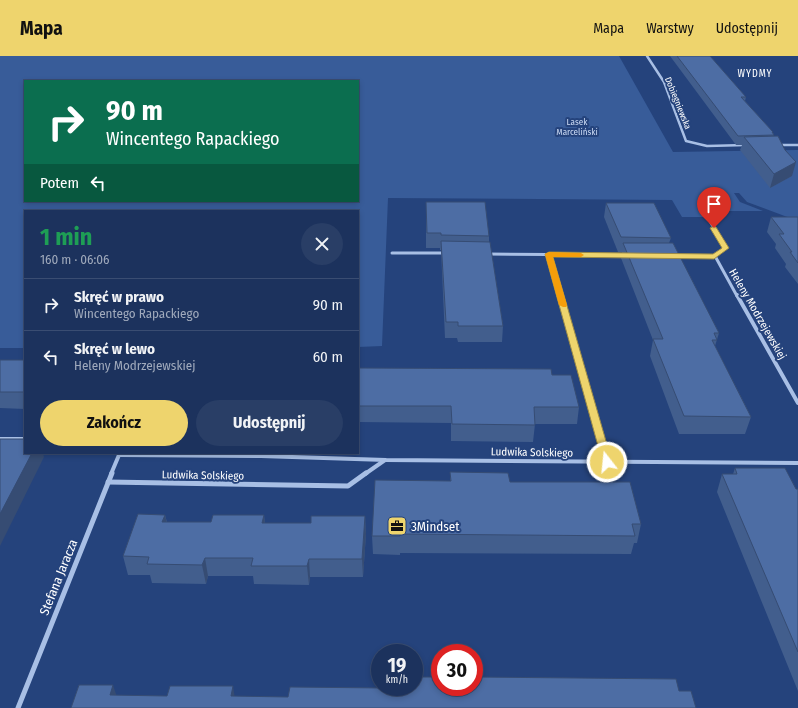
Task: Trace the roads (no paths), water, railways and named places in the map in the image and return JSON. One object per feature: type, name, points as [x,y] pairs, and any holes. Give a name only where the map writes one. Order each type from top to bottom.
[{"type":"street","name":"Dobiegniewska","points":[[647,56],[664,82],[686,141],[703,146],[751,145]]},
{"type":"street","points":[[774,145],[798,145]]},
{"type":"street","points":[[672,256],[714,256],[726,248],[708,218]]},
{"type":"street","points":[[392,253],[455,254]]},
{"type":"street","points":[[486,254],[634,255]]},
{"type":"street","points":[[549,254],[607,462]]},
{"type":"street","name":"Heleny Modrzejewskiej","points":[[714,256],[798,403]]},
{"type":"street","points":[[0,439],[24,439]]},
{"type":"street","name":"Ludwika Solskiego","points":[[119,454],[386,460],[798,463]]},
{"type":"street","name":"Stefana Jaracza","points":[[18,708],[119,454]]},
{"type":"street","name":"Ludwika Solskiego","points":[[108,482],[348,486],[386,460]]},
{"type":"place","name":"3Mindset","points":[[397,526]]},
{"type":"district","name":"WYDMY","points":[[755,73]]},
{"type":"park label","name":"Lasek Marceliński","points":[[577,128]]}]
